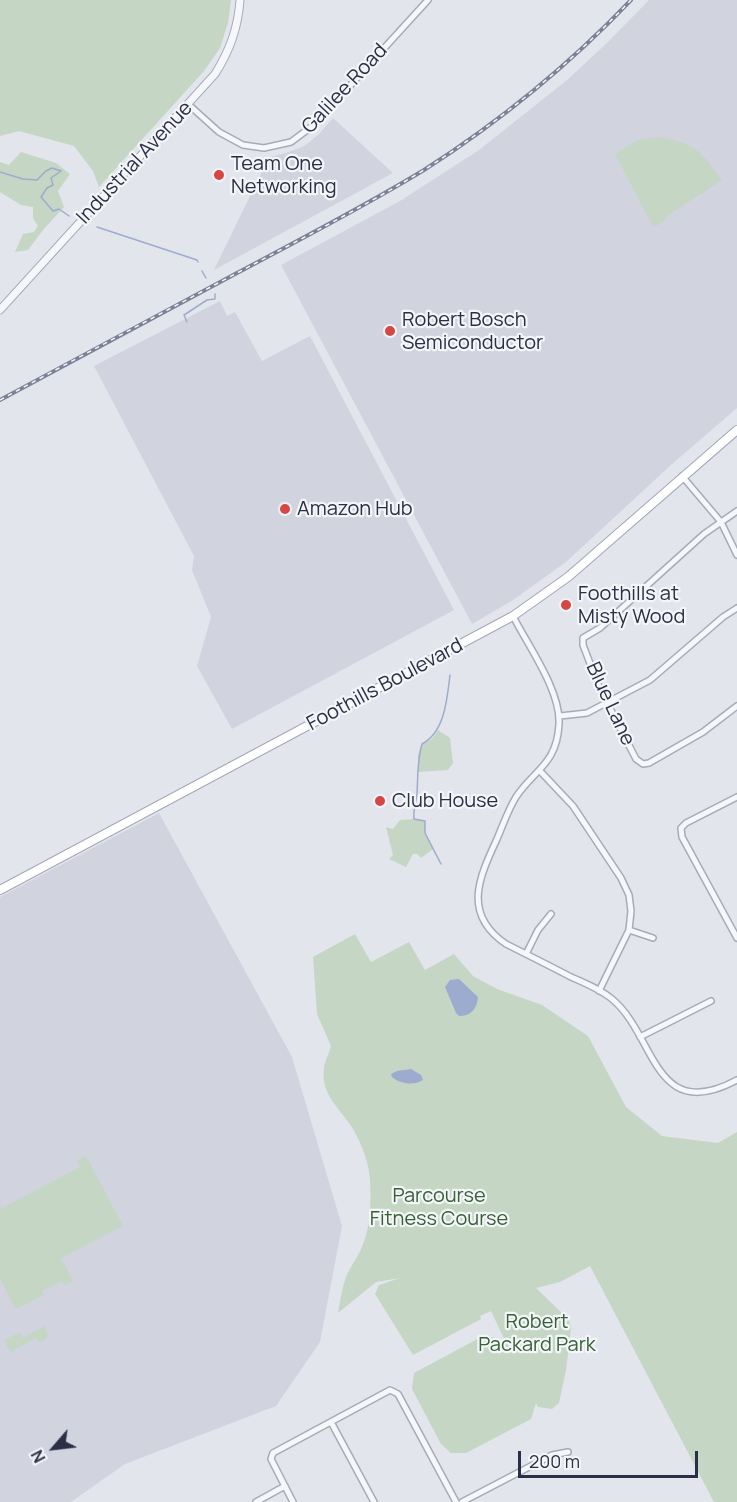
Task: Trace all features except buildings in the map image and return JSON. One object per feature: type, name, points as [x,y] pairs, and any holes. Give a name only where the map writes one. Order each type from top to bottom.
[{"type":"main road","name":"Foothills Boulevard","points":[[0,890],[513,616],[568,577],[737,430]]},
{"type":"street","name":"Industrial Avenue","points":[[0,310],[215,74],[233,40],[240,0]]},
{"type":"street","name":"Galilee Road","points":[[189,105],[219,132],[243,145],[264,148],[291,142],[315,124],[428,0]]},
{"type":"street","points":[[682,476],[721,522],[737,555]]},
{"type":"street","points":[[721,522],[737,512]]},
{"type":"street","name":"Blue Lane","points":[[721,522],[600,628],[583,638],[583,645],[607,703],[636,759],[643,764],[649,763],[703,732],[737,706]]},
{"type":"street","points":[[560,716],[587,713],[656,677],[723,616],[737,608]]},
{"type":"street","points":[[513,616],[555,695],[560,716],[556,744],[550,758],[514,800],[483,869],[478,890],[480,911],[490,930],[500,940],[599,991],[622,1008],[660,1072],[680,1087],[695,1091],[712,1091],[737,1080]]},
{"type":"street","points":[[540,771],[568,799],[626,887],[631,903],[629,930],[599,991]]},
{"type":"street","points":[[737,797],[686,823],[681,828],[682,837],[737,938]]},
{"type":"street","points":[[526,954],[538,930],[551,914]]},
{"type":"street","points":[[629,930],[653,938]]},
{"type":"street","points":[[640,1037],[711,1001]]},
{"type":"street","points":[[293,1502],[271,1459],[273,1453],[390,1390],[398,1394],[456,1502]]},
{"type":"street","points":[[331,1422],[374,1502]]},
{"type":"street","points":[[462,1502],[552,1455],[568,1452]]},
{"type":"street","points":[[256,1502],[285,1486]]},
{"type":"shaded area","name":"Robert Bosch Semiconductor","points":[[649,0],[737,0],[737,408],[671,465],[566,562],[513,600],[472,624],[281,265],[400,201],[479,150],[567,80]]},
{"type":"shaded area","points":[[333,118],[393,173],[214,270],[269,157],[304,146],[318,135]]},
{"type":"shaded area","points":[[220,301],[227,316],[235,312],[262,361],[310,336],[454,610],[232,729],[197,666],[211,617],[192,570],[194,556],[94,366]]},
{"type":"shaded area","points":[[159,813],[292,1057],[342,1226],[320,1342],[276,1406],[125,1464],[71,1502],[0,1502],[0,897]]},
{"type":"green space","points":[[0,0],[231,0],[228,23],[220,48],[204,71],[99,187],[93,171],[74,146],[19,131],[0,136]]},
{"type":"green space","points":[[660,137],[697,150],[722,180],[667,216],[656,226],[652,225],[615,154],[640,139]]},
{"type":"green space","points":[[21,152],[56,163],[70,174],[58,191],[64,207],[28,250],[15,252],[23,234],[34,232],[38,226],[33,218],[33,207],[21,205],[0,192],[0,162],[9,165]]},
{"type":"green space","points":[[438,730],[450,738],[453,763],[448,770],[418,772],[418,755],[422,744],[432,739]]},
{"type":"green space","points":[[400,820],[425,821],[425,833],[433,849],[421,858],[413,854],[406,867],[389,859],[393,855],[386,827],[393,829]]},
{"type":"green space","points":[[355,934],[371,962],[409,942],[425,970],[454,954],[473,976],[497,989],[542,1005],[588,1036],[626,1107],[662,1136],[718,1143],[737,1132],[737,1502],[714,1502],[590,1266],[560,1282],[536,1288],[569,1320],[571,1328],[559,1403],[552,1409],[538,1407],[536,1403],[531,1419],[466,1453],[451,1453],[441,1444],[412,1389],[414,1373],[483,1336],[498,1338],[507,1345],[491,1311],[480,1316],[481,1319],[413,1355],[375,1294],[379,1285],[400,1278],[376,1282],[338,1313],[346,1277],[368,1229],[370,1181],[367,1160],[359,1141],[332,1101],[325,1086],[324,1068],[331,1046],[317,1014],[313,957]]},
{"type":"green space","points":[[86,1156],[123,1226],[61,1258],[73,1281],[65,1285],[62,1281],[42,1291],[44,1295],[16,1309],[0,1279],[0,1205],[2,1208],[80,1167],[77,1161]]},
{"type":"green space","points":[[44,1326],[48,1335],[45,1340],[39,1343],[36,1338],[10,1352],[4,1340],[20,1332],[23,1338]]},
{"type":"water","points":[[459,979],[478,997],[473,1011],[459,1016],[445,987],[450,980]]},
{"type":"water","points":[[411,1069],[421,1075],[423,1080],[407,1083],[399,1081],[391,1074],[397,1071]]},
{"type":"waterway","points":[[0,172],[23,179],[37,180],[52,168],[61,171],[51,178],[53,185],[47,188],[41,197],[53,211],[59,209],[69,216]]},
{"type":"waterway","points":[[97,227],[198,262]]},
{"type":"waterway","points":[[202,271],[206,278]]},
{"type":"waterway","points":[[187,322],[184,315],[207,300],[215,299],[215,294]]},
{"type":"waterway","points":[[441,864],[425,833],[425,821],[414,819],[414,813],[420,750],[422,744],[436,732],[440,723],[446,704],[450,675]]},
{"type":"railway","points":[[0,400],[331,223],[424,170],[506,112],[558,70],[631,0]]},
{"type":"place","name":"Team One Networking","points":[[219,175]]},
{"type":"place","name":"Robert Bosch Semiconductor","points":[[390,331]]},
{"type":"place","name":"Amazon Hub","points":[[285,509]]},
{"type":"place","name":"Foothills at Misty Wood","points":[[566,605]]},
{"type":"place","name":"Club House","points":[[380,801]]},
{"type":"park label","name":"Parcourse Fitness Course","points":[[439,1208]]},
{"type":"park label","name":"Robert Packard Park","points":[[537,1334]]}]
